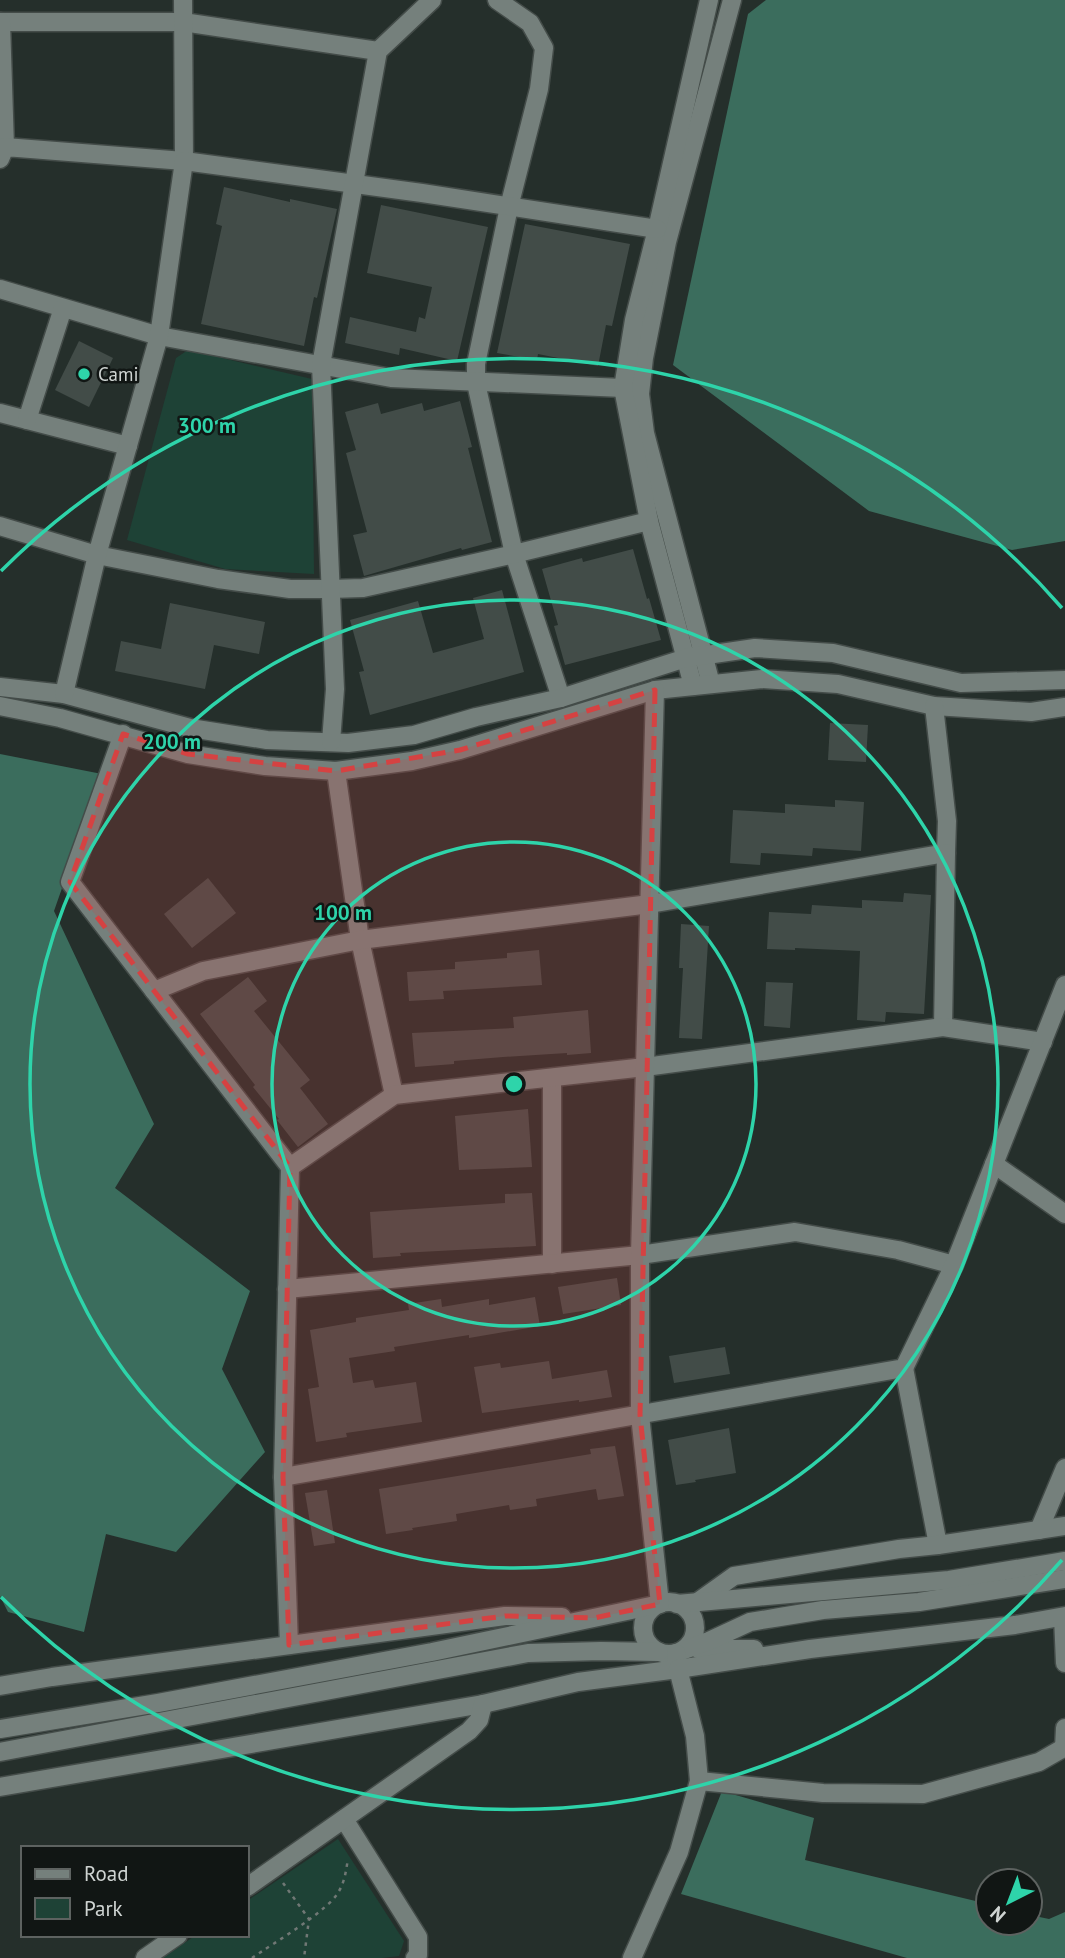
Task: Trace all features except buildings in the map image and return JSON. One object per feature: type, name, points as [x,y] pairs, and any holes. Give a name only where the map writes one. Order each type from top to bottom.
[{"type":"street","points":[[64,694],[97,555],[159,336],[184,161],[183,0]]},
{"type":"street","points":[[331,743],[335,690],[321,365],[379,51],[432,0]]},
{"type":"street","points":[[498,0],[530,23],[544,48],[539,89],[509,207],[476,364],[476,383],[514,554],[561,698]]},
{"type":"street","points":[[702,685],[685,658],[649,521],[623,388],[634,320],[709,0]]},
{"type":"street","points":[[702,685],[704,655],[645,433],[640,394],[644,358],[667,242],[732,0]]},
{"type":"street","points":[[379,51],[183,22],[0,22],[2,150],[184,161],[353,183],[657,229]]},
{"type":"street","points":[[0,289],[159,336],[391,378],[623,388]]},
{"type":"street","points":[[27,420],[63,308]]},
{"type":"street","points":[[0,413],[128,446]]},
{"type":"street","points":[[0,527],[97,555],[230,580],[290,589],[330,589],[363,588],[649,521]]},
{"type":"street","points":[[0,687],[64,694],[190,728],[267,740],[348,743],[414,735],[476,717],[561,698],[685,658],[755,648],[833,653],[961,683],[1065,680]]},
{"type":"street","points":[[0,706],[123,734],[188,754],[265,766],[336,771],[412,761],[460,750],[655,690],[762,679],[838,684],[934,706],[1031,712],[1065,707]]},
{"type":"street","points":[[655,690],[640,1255],[640,1415],[668,1604]]},
{"type":"street","points":[[934,706],[947,821],[943,1027]]},
{"type":"street","points":[[123,734],[70,882],[290,1167],[283,1477],[289,1645]]},
{"type":"street","points":[[336,771],[360,940],[394,1095]]},
{"type":"street","points":[[154,991],[202,971],[360,940],[650,904],[946,853]]},
{"type":"street","points":[[938,1545],[904,1368],[954,1265],[1065,985]]},
{"type":"street","points":[[290,1167],[394,1095],[645,1067],[943,1027],[1042,1042]]},
{"type":"street","points":[[552,1078],[552,1264]]},
{"type":"street","points":[[994,1164],[1065,1214]]},
{"type":"street","points":[[287,1289],[640,1255],[795,1232],[898,1250],[954,1265]]},
{"type":"street","points":[[283,1477],[904,1368]]},
{"type":"street","points":[[1039,1530],[1065,1468]]},
{"type":"street","points":[[698,1602],[734,1576],[1065,1526]]},
{"type":"street","points":[[0,1729],[172,1701],[668,1604],[949,1580],[1065,1561]]},
{"type":"street","points":[[0,1787],[483,1704],[674,1656],[760,1620],[823,1610],[919,1601],[1065,1579]]},
{"type":"street","points":[[578,1682],[674,1656],[693,1637],[694,1621],[690,1613],[668,1604],[652,1608],[643,1623],[643,1632],[652,1648],[674,1656]]},
{"type":"street","points":[[0,1686],[505,1616],[594,1618]]},
{"type":"street","points":[[0,1752],[528,1653],[601,1651],[674,1656],[810,1648],[1015,1625],[1064,1616],[1065,1663]]},
{"type":"street","points":[[632,1958],[679,1852],[699,1781],[695,1736],[674,1656]]},
{"type":"street","points":[[248,1886],[273,1869],[349,1827],[469,1731],[479,1720],[483,1704]]},
{"type":"street","points":[[699,1781],[823,1793],[923,1794],[1039,1762],[1065,1748],[1065,1727]]},
{"type":"street","points":[[349,1827],[418,1937],[419,1957]]},
{"type":"street","points":[[145,1958],[175,1937]]},
{"type":"path","points":[[252,1958],[321,1911],[338,1894],[345,1878],[349,1827]]},
{"type":"path","points":[[273,1869],[309,1919],[304,1958]]},
{"type":"highlighted area","points":[[655,690],[640,1415],[660,1604],[594,1618],[505,1616],[289,1645],[283,1477],[290,1167],[70,882],[123,734],[188,754],[336,771],[460,750]]},
{"type":"green space","points":[[766,0],[1065,0],[1065,541],[1012,550],[869,511],[673,365],[748,14]]},
{"type":"green space","points":[[188,350],[312,379],[314,574],[225,569],[127,540],[176,358]]},
{"type":"green space","points":[[0,754],[102,774],[54,911],[154,1124],[115,1188],[250,1291],[222,1369],[265,1452],[176,1552],[106,1534],[84,1632],[8,1612],[0,1596]]},
{"type":"green space","points":[[722,1791],[814,1818],[805,1860],[974,1901],[974,1937],[1044,1937],[1044,1918],[1049,1919],[1065,1912],[1065,1958],[907,1958],[681,1894]]},
{"type":"green space","points":[[338,1839],[404,1941],[399,1956],[382,1958],[163,1958],[193,1937],[248,1937],[248,1900]]},
{"type":"place","name":"Cami","points":[[84,374]]}]
